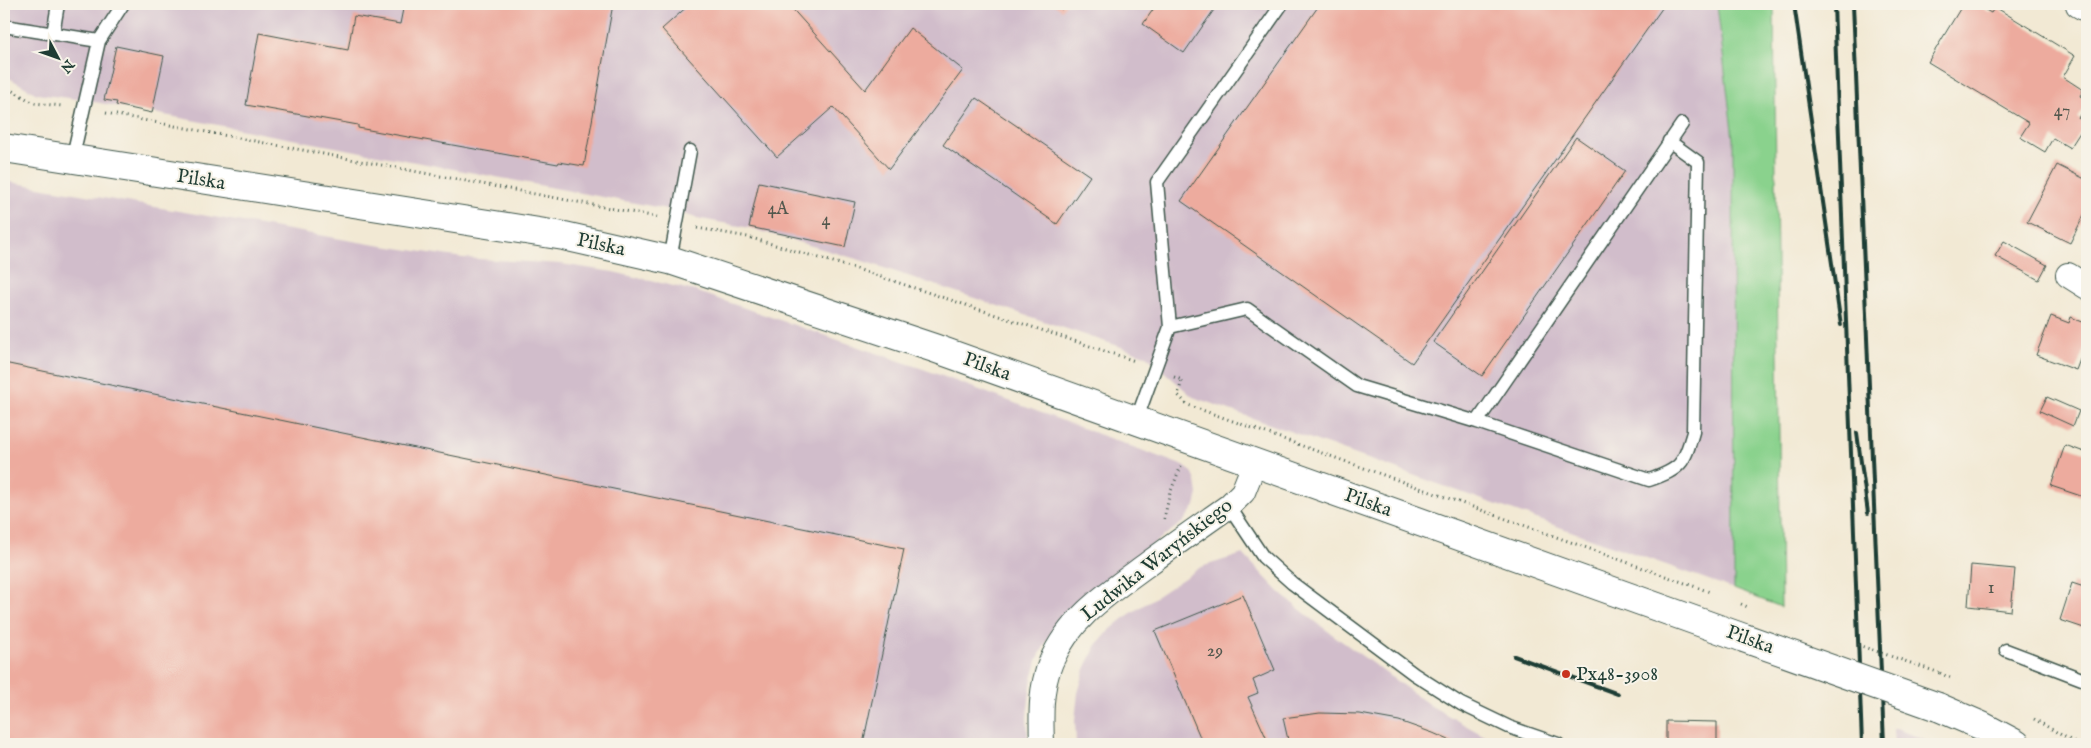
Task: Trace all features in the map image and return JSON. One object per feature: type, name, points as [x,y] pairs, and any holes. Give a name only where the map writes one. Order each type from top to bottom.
[{"type":"street","name":"Pilska","points":[[4,148],[564,236],[670,260],[934,348],[1938,707],[1982,726],[2016,744]]},
{"type":"street","name":"Ludwika Waryńskiego","points":[[1042,744],[1041,717],[1044,686],[1051,663],[1060,644],[1096,602],[1229,506],[1243,492],[1255,462]]},
{"type":"lane","points":[[53,34],[58,4]]},
{"type":"lane","points":[[72,160],[99,41],[123,4]]},
{"type":"lane","points":[[1136,421],[1170,327],[1157,182],[1282,4]]},
{"type":"lane","points":[[4,26],[99,41]]},
{"type":"lane","points":[[1477,422],[1682,124]]},
{"type":"lane","points":[[1170,327],[1247,309],[1357,386],[1477,422],[1649,480],[1672,472],[1686,457],[1693,432],[1698,162],[1669,142]]},
{"type":"lane","points":[[670,260],[690,151]]},
{"type":"lane","points":[[1229,506],[1263,557],[1299,588],[1414,674],[1461,704],[1509,727],[1558,744]]},
{"type":"lane","points":[[2006,650],[2087,681]]},
{"type":"path","points":[[1176,543],[1163,517],[1170,493],[1203,410]]},
{"type":"shaded area","points":[[4,4],[1717,4],[1733,139],[1734,589],[1193,397],[1145,355],[860,260],[750,228],[696,218],[667,209],[84,100],[37,94],[4,75]]},
{"type":"shaded area","points":[[4,181],[370,244],[463,258],[561,264],[613,272],[695,291],[926,370],[1184,466],[1192,472],[1196,481],[1198,494],[1195,506],[1183,522],[1088,592],[1066,612],[1049,637],[1038,658],[1031,683],[1027,717],[1028,744],[4,744]]},
{"type":"shaded area","points":[[1243,554],[1283,596],[1325,629],[1431,706],[1499,744],[1076,744],[1075,720],[1078,693],[1085,669],[1096,646],[1110,630],[1127,616],[1201,567]]},
{"type":"shaded area","points":[[1893,728],[1902,731],[1934,744],[1894,744]]},
{"type":"green space","points":[[1717,4],[1774,4],[1781,607],[1734,589],[1733,139]]},
{"type":"building","points":[[404,4],[613,4],[584,166],[559,162],[558,164],[358,128],[358,125],[246,105],[259,33],[348,50],[354,16],[400,24]]},
{"type":"building","points":[[690,4],[788,4],[865,90],[910,28],[963,70],[889,169],[833,107],[777,157],[662,29]]},
{"type":"building","points":[[1053,4],[1066,4],[1062,10]]},
{"type":"building","points":[[1157,4],[1218,4],[1184,53],[1143,24]]},
{"type":"building","points":[[1320,4],[1665,4],[1412,363],[1181,201]]},
{"type":"building","points":[[1963,4],[1975,4],[1991,13],[1995,7],[2075,56],[2063,77],[2083,90],[2080,96],[2087,100],[2087,104],[2078,118],[2086,123],[2070,148],[2053,138],[2045,152],[2020,137],[2029,123],[1928,62]]},
{"type":"building","points":[[116,46],[164,56],[152,113],[116,105],[117,102],[104,100]]},
{"type":"building","points":[[976,98],[1090,176],[1057,224],[943,145]]},
{"type":"building","points":[[1576,137],[1625,171],[1482,376],[1433,342]]},
{"type":"building","points":[[2057,165],[2087,180],[2087,209],[2070,243],[2027,222]]},
{"type":"building","points":[[759,182],[855,202],[845,247],[749,227]]},
{"type":"building","points":[[2004,241],[2047,265],[2039,280],[1995,256]]},
{"type":"building","points":[[2051,316],[2069,323],[2071,317],[2087,324],[2087,341],[2076,370],[2036,355]]},
{"type":"building","points":[[4,363],[904,549],[863,744],[4,744]]},
{"type":"building","points":[[2047,397],[2079,411],[2073,426],[2040,411]]},
{"type":"building","points":[[2065,445],[2087,453],[2087,498],[2051,486]]},
{"type":"building","points":[[1971,565],[2015,569],[2011,611],[1968,606]]},
{"type":"building","points":[[2072,583],[2087,588],[2087,629],[2060,620]]},
{"type":"building","points":[[1243,595],[1275,670],[1253,680],[1258,693],[1248,697],[1269,744],[1203,744],[1155,631]]},
{"type":"building","points":[[1320,713],[1360,714],[1399,721],[1458,744],[1289,744],[1283,718]]},
{"type":"building","points":[[1666,721],[1717,722],[1717,744],[1666,744]]},
{"type":"railway","points":[[1794,4],[1841,325]]},
{"type":"railway","points":[[1834,4],[1862,744]]},
{"type":"railway","points":[[1853,4],[1884,744]]},
{"type":"railway","points":[[1857,433],[1868,513]]},
{"type":"railway","points":[[1514,656],[1618,694]]},
{"type":"place","name":"Px48-3908","points":[[1566,674]]}]
